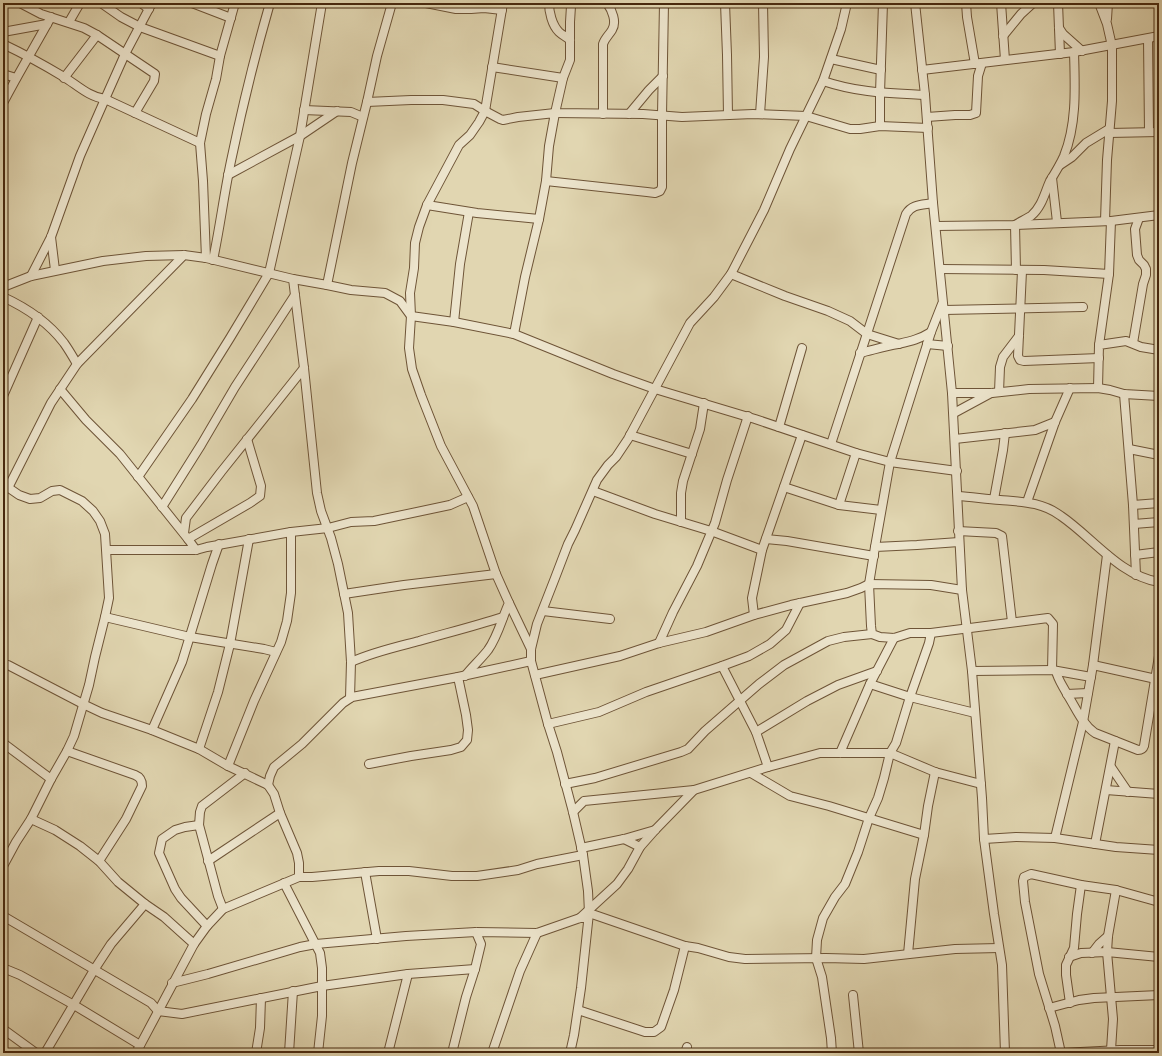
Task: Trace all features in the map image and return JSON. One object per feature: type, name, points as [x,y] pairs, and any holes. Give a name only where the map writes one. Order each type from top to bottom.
[{"type":"street","points":[[20,3],[49,20]]},
{"type":"street","points":[[69,22],[80,3]]},
{"type":"street","points":[[101,3],[140,27],[220,56]]},
{"type":"street","points":[[31,276],[51,236],[80,156],[125,54],[151,6],[141,3]]},
{"type":"street","points":[[192,3],[231,18]]},
{"type":"street","points":[[210,259],[200,143],[206,114],[216,79],[220,56],[235,3]]},
{"type":"street","points":[[210,259],[220,227],[228,175],[256,53],[270,3]]},
{"type":"street","points":[[138,477],[192,399],[268,273],[300,136],[322,3]]},
{"type":"street","points":[[327,285],[352,163],[377,56],[392,3]]},
{"type":"street","points":[[426,3],[456,9],[471,6],[484,8],[503,6],[485,111],[480,122],[470,135],[458,145],[427,205],[419,227],[415,243],[414,268],[410,293],[411,316],[409,348],[412,369],[441,446],[473,506],[496,574],[531,649]]},
{"type":"street","points":[[549,3],[553,22],[559,31],[570,40]]},
{"type":"street","points":[[514,334],[519,302],[539,219],[546,181],[555,113],[563,78],[570,60],[570,22],[571,6],[573,3]]},
{"type":"street","points":[[603,114],[603,44],[606,37],[613,29],[614,20],[607,3]]},
{"type":"street","points":[[546,181],[655,193],[660,191],[662,187],[664,3]]},
{"type":"street","points":[[725,3],[728,115]]},
{"type":"street","points":[[760,114],[764,58],[763,3]]},
{"type":"street","points":[[570,1053],[578,1010],[588,891],[582,852],[570,803],[531,660],[531,649],[537,624],[568,544],[598,480],[608,465],[616,457],[630,435],[690,323],[714,297],[731,274],[764,210],[790,149],[823,82],[841,29],[847,3]]},
{"type":"street","points":[[880,126],[883,3]]},
{"type":"street","points":[[915,3],[925,95],[933,203],[941,269],[943,306],[954,413],[958,530],[962,590],[972,671],[984,839],[1002,965],[1005,1053]]},
{"type":"street","points":[[927,118],[970,115],[976,113],[978,63],[967,17],[966,3]]},
{"type":"street","points":[[1001,3],[1006,60]]},
{"type":"street","points":[[1003,36],[1021,14],[1033,3]]},
{"type":"street","points":[[1058,3],[1060,54]]},
{"type":"street","points":[[1098,388],[1099,345],[1109,274],[1109,131],[1112,101],[1112,46],[1107,24],[1099,3]]},
{"type":"street","points":[[1107,24],[1108,3]]},
{"type":"street","points":[[3,103],[49,20]]},
{"type":"street","points":[[3,32],[49,20],[69,22],[97,35],[155,74],[155,77],[135,113]]},
{"type":"street","points":[[1015,225],[1031,216],[1036,210],[1064,156],[1072,126],[1078,52],[1059,28]]},
{"type":"street","points":[[64,78],[97,35]]},
{"type":"street","points":[[922,70],[1078,52],[1159,36]]},
{"type":"street","points":[[1148,39],[1149,132]]},
{"type":"street","points":[[3,44],[29,57],[92,96],[105,99],[200,143]]},
{"type":"street","points":[[831,59],[881,70]]},
{"type":"street","points":[[492,67],[563,78]]},
{"type":"street","points":[[3,74],[16,78]]},
{"type":"street","points":[[629,114],[663,76]]},
{"type":"street","points":[[823,82],[843,88],[880,93],[925,95]]},
{"type":"street","points":[[351,112],[366,105],[411,100],[443,100],[474,104],[504,120],[555,113],[662,115],[682,117],[760,114],[806,116],[850,129],[880,126],[928,128]]},
{"type":"street","points":[[304,110],[351,112],[363,117]]},
{"type":"street","points":[[228,175],[300,136],[337,111]]},
{"type":"street","points":[[1059,165],[1072,157],[1086,143],[1109,131],[1159,132]]},
{"type":"street","points":[[1052,178],[1057,222]]},
{"type":"street","points":[[831,444],[906,214],[909,208],[933,203]]},
{"type":"street","points":[[427,205],[469,212],[539,219]]},
{"type":"street","points":[[454,322],[460,264],[469,212]]},
{"type":"street","points":[[936,226],[1015,225],[1108,221],[1159,215]]},
{"type":"street","points":[[1134,344],[1142,284],[1146,275],[1146,269],[1137,255],[1135,230],[1138,218]]},
{"type":"street","points":[[1015,225],[1021,309],[1018,356],[1020,360],[1050,361],[1099,358]]},
{"type":"street","points":[[51,236],[55,270]]},
{"type":"street","points":[[3,866],[31,819],[74,736],[89,685],[109,598],[105,534],[100,521],[93,511],[82,501],[60,490],[52,491],[40,498],[30,500],[19,495],[6,486],[51,403],[77,364],[184,255]]},
{"type":"street","points":[[3,287],[31,276],[103,261],[146,256],[184,255],[210,259],[293,279],[351,290],[385,293],[400,301],[411,316],[454,322],[514,334],[613,374],[655,389],[748,416],[856,453],[890,462],[957,471]]},
{"type":"street","points":[[941,269],[1044,270],[1109,274]]},
{"type":"street","points":[[731,274],[785,296],[828,311],[850,321],[867,334],[903,343],[927,346],[948,346]]},
{"type":"street","points":[[293,279],[317,493],[321,511],[328,528],[338,564],[348,613],[351,662],[350,698]]},
{"type":"street","points":[[162,506],[201,445],[235,387],[295,295]]},
{"type":"street","points":[[3,297],[21,306],[45,322],[64,343],[77,364]]},
{"type":"street","points":[[943,306],[1021,309],[1083,308]]},
{"type":"street","points":[[872,634],[869,584],[890,462],[931,332],[943,306]]},
{"type":"street","points":[[3,396],[38,317]]},
{"type":"street","points":[[860,353],[903,343],[925,336],[931,332]]},
{"type":"street","points":[[995,392],[1003,357],[1019,336]]},
{"type":"street","points":[[1099,345],[1126,341],[1141,347],[1159,350]]},
{"type":"street","points":[[779,427],[802,348]]},
{"type":"street","points":[[186,536],[186,518],[304,368]]},
{"type":"street","points":[[1027,502],[1055,422],[1070,388]]},
{"type":"street","points":[[952,393],[995,392],[1029,389],[1098,388],[1124,394],[1159,396]]},
{"type":"street","points":[[60,389],[86,420],[120,454],[196,550]]},
{"type":"street","points":[[954,413],[995,392]]},
{"type":"street","points":[[1124,394],[1133,505],[1136,575]]},
{"type":"street","points":[[681,522],[681,494],[683,481],[700,429],[704,403]]},
{"type":"street","points":[[659,643],[697,566],[715,523],[727,480],[748,416]]},
{"type":"street","points":[[955,439],[1035,430],[1055,422]]},
{"type":"street","points":[[1035,430],[1050,436]]},
{"type":"street","points":[[994,499],[1005,433]]},
{"type":"street","points":[[630,435],[692,454]]},
{"type":"street","points":[[754,615],[752,598],[762,550],[802,435]]},
{"type":"street","points":[[186,536],[250,504],[260,496],[261,486],[247,439]]},
{"type":"street","points":[[1129,449],[1159,455]]},
{"type":"street","points":[[840,505],[856,453]]},
{"type":"street","points":[[784,487],[840,505],[881,510]]},
{"type":"street","points":[[593,491],[655,514],[711,531],[762,550]]},
{"type":"street","points":[[958,496],[1027,502],[1041,505],[1061,516],[1107,555],[1136,575],[1159,582]]},
{"type":"street","points":[[107,550],[196,550],[219,544],[291,532],[328,528],[351,522],[374,521],[450,505],[468,498]]},
{"type":"street","points":[[1133,505],[1159,504]]},
{"type":"street","points":[[173,520],[186,518]]},
{"type":"street","points":[[1134,524],[1159,522]]},
{"type":"street","points":[[958,530],[996,533],[1002,536],[1012,622]]},
{"type":"street","points":[[228,766],[254,701],[281,642],[287,621],[291,593],[291,532]]},
{"type":"street","points":[[199,749],[218,692],[230,644],[250,539]]},
{"type":"street","points":[[766,539],[875,551],[959,542]]},
{"type":"street","points":[[152,730],[182,662],[219,544]]},
{"type":"street","points":[[207,547],[212,564]]},
{"type":"street","points":[[1135,555],[1159,552]]},
{"type":"street","points":[[1055,838],[1083,722],[1093,665],[1107,555]]},
{"type":"street","points":[[344,594],[424,582],[496,574]]},
{"type":"street","points":[[535,675],[614,658],[659,643],[706,632],[754,615],[847,593],[869,584],[932,585],[962,590]]},
{"type":"street","points":[[461,677],[488,650],[497,634],[509,603]]},
{"type":"street","points":[[548,724],[599,712],[646,692],[749,656],[770,644],[786,630],[800,603]]},
{"type":"street","points":[[543,611],[610,619]]},
{"type":"street","points":[[105,617],[190,638],[276,652]]},
{"type":"street","points":[[351,662],[371,654],[470,628],[503,617]]},
{"type":"street","points":[[565,784],[595,778],[688,749],[704,731],[784,664],[828,641],[844,637],[872,634],[880,637],[894,638],[910,633],[931,633],[1042,618],[1048,618],[1051,620],[1052,624],[1054,671],[1083,722],[1095,733],[1138,750],[1143,749],[1159,656]]},
{"type":"street","points":[[832,1053],[822,977],[816,958],[817,940],[824,918],[834,897],[845,884],[850,873],[869,818],[878,798],[890,753],[896,743],[931,633]]},
{"type":"street","points":[[880,637],[888,650]]},
{"type":"street","points":[[840,753],[870,684],[894,638]]},
{"type":"street","points":[[268,785],[274,767],[302,744],[343,703],[352,697],[461,677],[531,660]]},
{"type":"street","points":[[8,665],[102,713],[152,730],[199,749],[228,766],[268,785],[274,794],[280,814],[297,853],[299,877]]},
{"type":"street","points":[[1093,665],[1156,679]]},
{"type":"street","points":[[722,666],[756,732],[768,767]]},
{"type":"street","points":[[756,732],[807,701],[838,685],[877,671]]},
{"type":"street","points":[[972,671],[1054,671],[1091,676]]},
{"type":"street","points":[[369,764],[461,747],[467,740],[468,730],[461,677]]},
{"type":"street","points":[[870,684],[910,697],[975,713]]},
{"type":"street","points":[[1067,694],[1088,693]]},
{"type":"street","points":[[1094,844],[1116,741]]},
{"type":"street","points":[[4,747],[51,779]]},
{"type":"street","points":[[67,751],[140,777],[142,782],[142,786],[126,818],[99,861]]},
{"type":"street","points":[[570,803],[694,790],[768,767],[820,753],[890,753],[935,772],[981,784]]},
{"type":"street","points":[[1111,767],[1128,792]]},
{"type":"street","points":[[908,954],[915,879],[935,772]]},
{"type":"street","points":[[223,909],[208,861],[199,825],[200,812],[202,806],[244,773]]},
{"type":"street","points":[[750,773],[790,796],[924,835]]},
{"type":"street","points":[[1108,781],[1118,791]]},
{"type":"street","points":[[172,983],[300,947],[316,944],[476,932],[537,933],[586,914],[617,884],[628,869],[640,847],[654,830],[694,790]]},
{"type":"street","points":[[1106,790],[1159,794]]},
{"type":"street","points":[[572,812],[584,801]]},
{"type":"street","points":[[208,861],[280,814]]},
{"type":"street","points":[[31,819],[63,835],[99,861],[118,882],[145,904],[164,916],[194,944]]},
{"type":"street","points":[[199,825],[175,830],[162,839],[159,853],[175,889],[181,898],[207,926]]},
{"type":"street","points":[[136,1053],[194,944],[207,926],[223,909],[299,877],[366,872],[409,871],[452,876],[477,876],[518,870],[654,830]]},
{"type":"street","points":[[984,839],[1016,837],[1055,838],[1094,844],[1159,850]]},
{"type":"street","points":[[624,839],[640,847]]},
{"type":"street","points":[[366,872],[377,939]]},
{"type":"street","points":[[1159,902],[1116,890],[1081,885],[1031,874],[1024,877],[1023,881],[1025,902],[1039,974],[1055,1026],[1061,1053],[1111,1050],[1159,1050]]},
{"type":"street","points":[[284,883],[320,953],[322,968],[322,1016],[318,1053]]},
{"type":"street","points":[[1070,1003],[1066,964],[1074,948],[1081,885]]},
{"type":"street","points":[[1111,1050],[1113,1019],[1107,952],[1108,936],[1116,890]]},
{"type":"street","points":[[45,1053],[111,944],[145,904]]},
{"type":"street","points":[[586,914],[685,946],[698,948],[729,957],[745,959],[864,959],[955,949],[999,948]]},
{"type":"street","points":[[3,916],[151,1003],[158,1011],[182,1014],[322,986],[408,974],[476,969]]},
{"type":"street","points":[[476,932],[481,944]]},
{"type":"street","points":[[452,1053],[466,997],[476,969],[481,944],[490,932]]},
{"type":"street","points":[[492,1053],[520,971],[537,933]]},
{"type":"street","points":[[1092,953],[1108,936]]},
{"type":"street","points":[[578,1010],[645,1032],[654,1032],[661,1027],[674,990],[685,946]]},
{"type":"street","points":[[1074,948],[1081,953]]},
{"type":"street","points":[[1069,957],[1081,953],[1107,952],[1159,957]]},
{"type":"street","points":[[3,968],[20,975],[74,1005],[140,1045]]},
{"type":"street","points":[[388,1053],[408,974]]},
{"type":"street","points":[[289,1053],[293,992]]},
{"type":"street","points":[[1049,1008],[1094,998],[1159,995]]},
{"type":"street","points":[[853,996],[860,1053]]},
{"type":"street","points":[[256,1053],[260,1028],[261,998]]},
{"type":"street","points":[[3,1029],[36,1053]]}]
